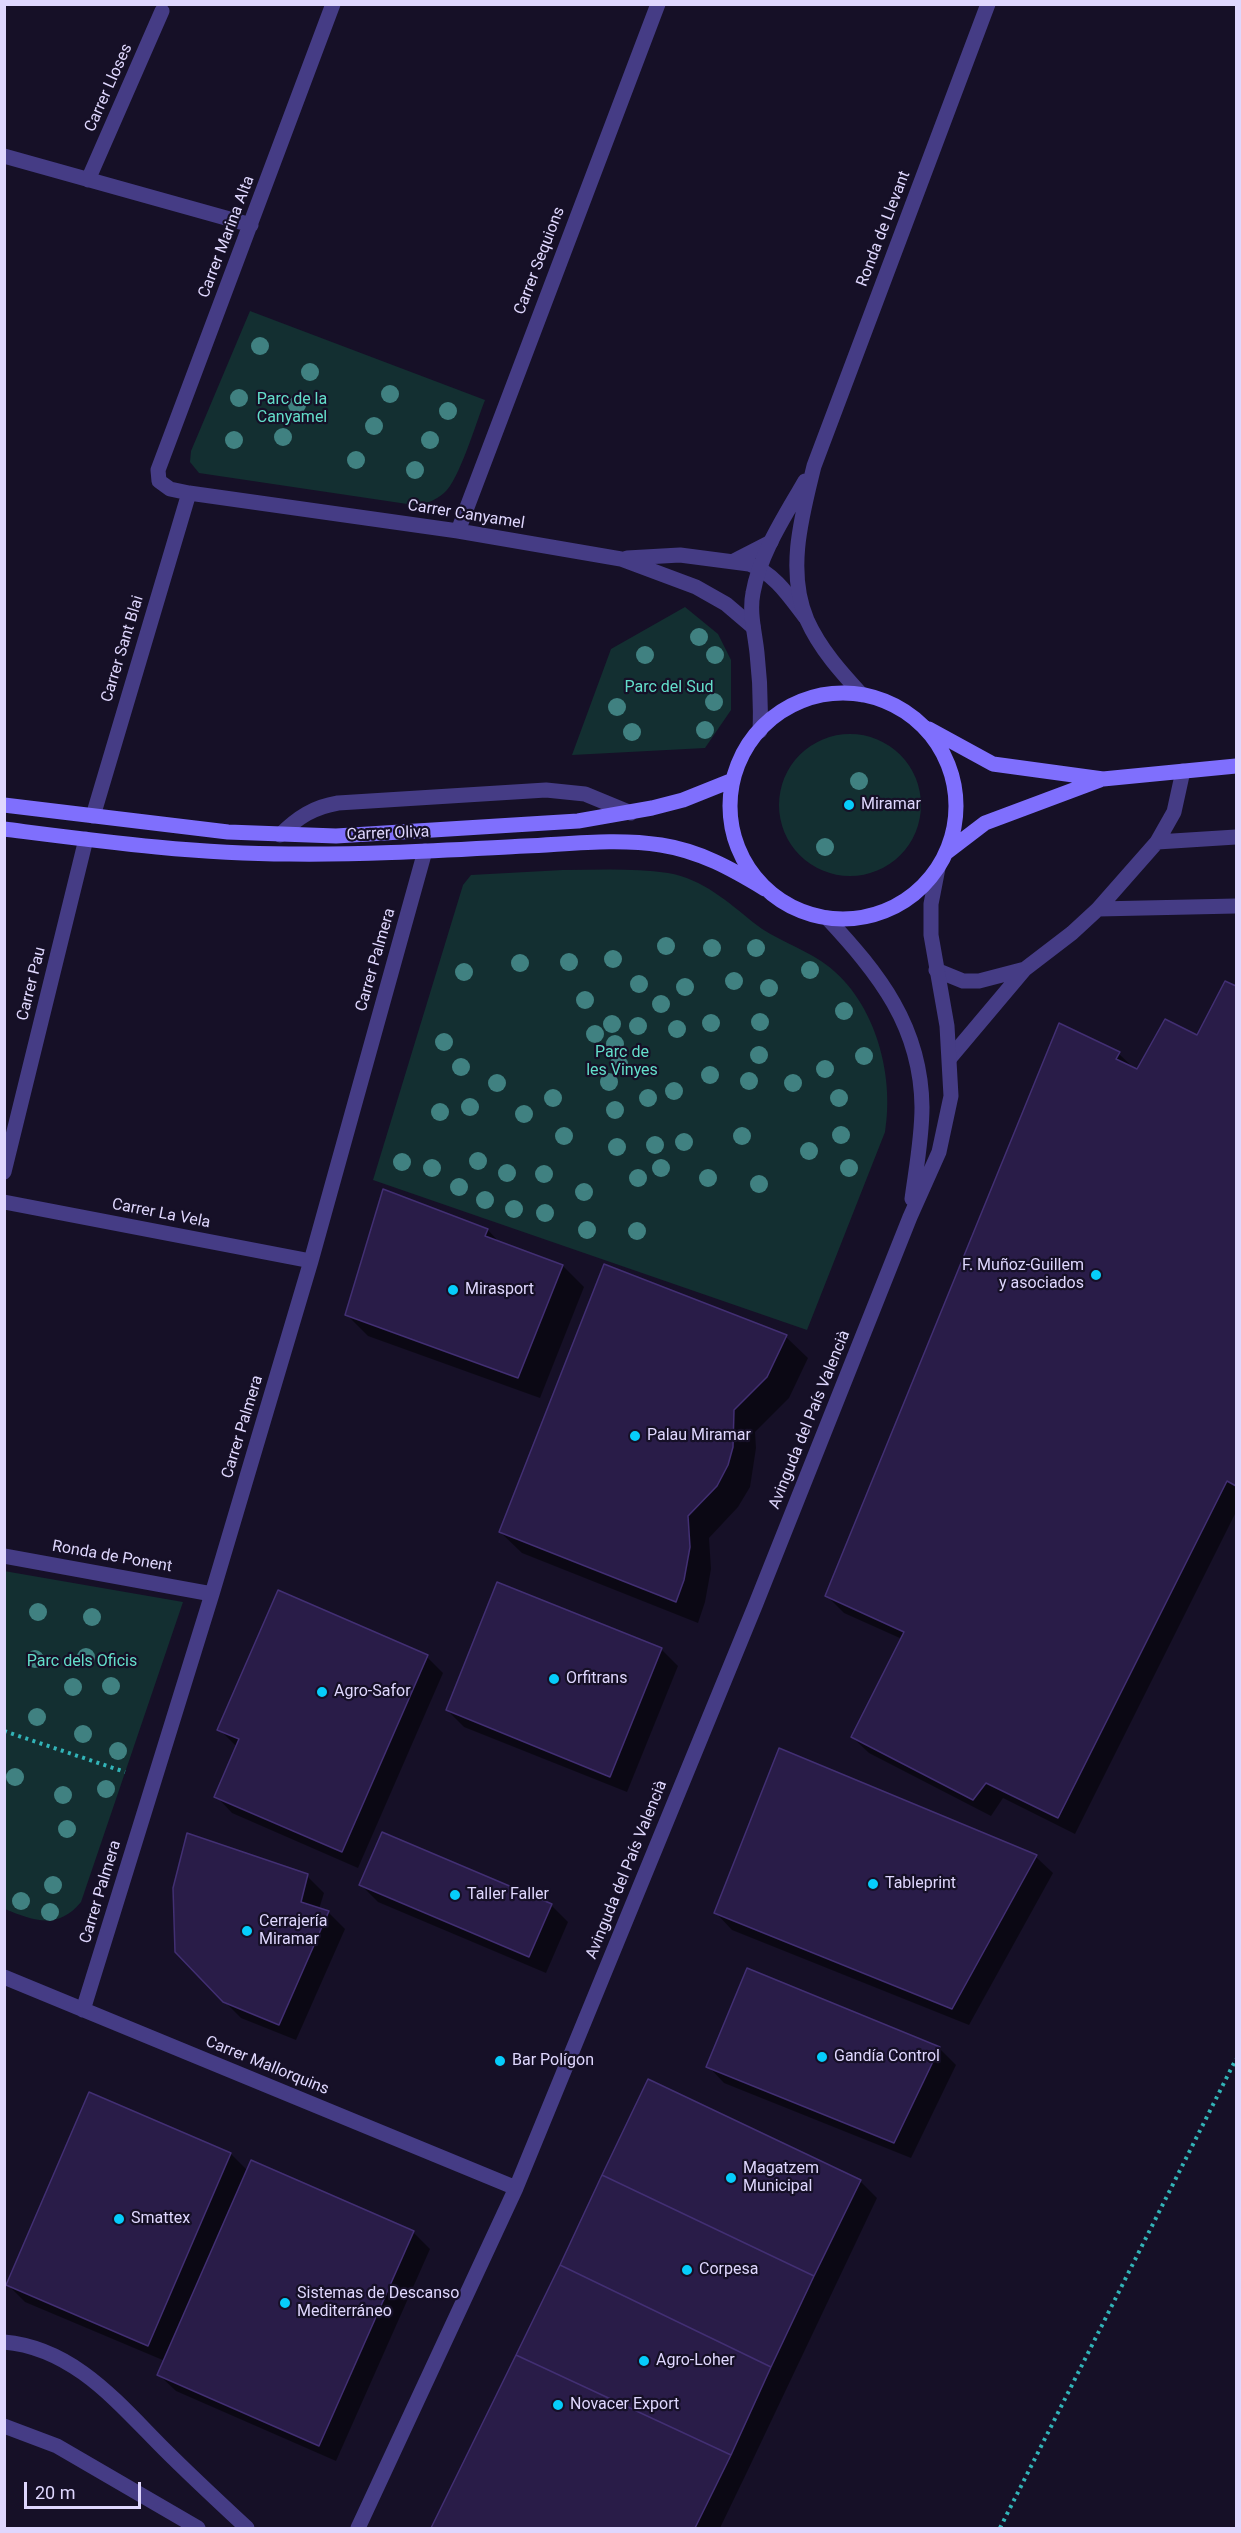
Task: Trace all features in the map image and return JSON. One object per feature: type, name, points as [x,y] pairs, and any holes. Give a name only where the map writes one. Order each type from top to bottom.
[{"type":"main road","points":[[765,889],[742,857],[731,820],[733,780],[749,744],[768,722],[793,705],[822,695],[852,693],[878,698],[902,708],[922,725],[993,764],[1103,779],[1236,766]]},
{"type":"main road","points":[[922,725],[943,752],[955,784],[956,819],[947,852]]},
{"type":"main road","points":[[947,852],[985,823],[1103,779]]},
{"type":"main road","name":"Carrer Oliva","points":[[4,805],[228,832],[336,836],[578,822],[631,813],[683,800],[733,780]]},
{"type":"main road","name":"Carrer Oliva","points":[[4,829],[184,851],[243,854],[346,854],[600,843],[662,845],[711,859],[794,908],[827,918],[859,918],[890,909],[917,892],[938,868],[947,852]]},
{"type":"street","name":"Carrer Marina Alta","points":[[159,481],[158,470],[333,4]]},
{"type":"street","name":"Carrer Sequions","points":[[458,531],[658,4]]},
{"type":"street","name":"Ronda de Llevant","points":[[814,466],[988,4]]},
{"type":"street","name":"Carrer Lloses","points":[[88,180],[162,11]]},
{"type":"street","points":[[4,156],[251,225]]},
{"type":"street","points":[[760,731],[761,699],[752,596],[759,568],[771,542],[814,466]]},
{"type":"street","points":[[807,619],[800,593],[797,557],[803,513],[814,466]]},
{"type":"street","name":"Carrer Canyamel","points":[[159,481],[170,489],[189,493],[458,531],[621,559],[696,587],[726,604],[753,627]]},
{"type":"street","name":"Carrer Sant Blai","points":[[93,816],[189,493]]},
{"type":"street","points":[[733,562],[771,542]]},
{"type":"street","points":[[621,559],[649,555],[680,555],[759,568],[777,581],[807,619],[833,662],[862,695]]},
{"type":"street","points":[[950,1058],[1025,969],[1072,933],[1098,909],[1157,842],[1174,812],[1184,771]]},
{"type":"street","name":"Carrer Oliva","points":[[280,835],[295,820],[323,806],[488,793],[566,790],[585,794],[631,813]]},
{"type":"street","points":[[1157,842],[1236,837]]},
{"type":"street","name":"Carrer Pau","points":[[4,1172],[86,839]]},
{"type":"street","name":"Carrer Palmera","points":[[83,2010],[212,1594],[311,1261],[425,851]]},
{"type":"street","points":[[910,1217],[939,1152],[951,1096],[947,1026],[931,935],[931,904],[938,868]]},
{"type":"street","points":[[1098,909],[1236,906]]},
{"type":"street","points":[[827,918],[879,977],[896,1006],[911,1041],[920,1075],[922,1107],[910,1217]]},
{"type":"street","points":[[936,970],[963,981],[980,981],[1025,969]]},
{"type":"street","name":"Carrer La Vela","points":[[4,1202],[311,1261]]},
{"type":"street","name":"Avinguda del País Valencià","points":[[358,2529],[516,2188],[755,1606],[910,1217]]},
{"type":"street","name":"Ronda de Ponent","points":[[4,1556],[212,1594]]},
{"type":"street","name":"Carrer Mallorquins","points":[[4,1977],[516,2188]]},
{"type":"street","points":[[4,2342],[19,2343],[48,2352],[71,2364],[102,2388],[247,2529]]},
{"type":"street","points":[[4,2426],[57,2446],[198,2529]]},
{"type":"path","points":[[4,1731],[125,1772]]},
{"type":"path","points":[[1000,2529],[1236,2059]]},
{"type":"green space","name":"Parc de la Canyamel","points":[[250,311],[485,400],[456,476],[444,493],[430,502],[414,505],[199,473],[190,462],[191,451]]},
{"type":"green space","name":"Parc del Sud","points":[[685,607],[718,634],[731,660],[731,710],[705,748],[572,755],[611,649]]},
{"type":"green space","points":[[850,734],[877,740],[900,755],[915,778],[921,805],[915,832],[900,855],[877,870],[850,876],[823,870],[800,855],[785,832],[779,805],[785,778],[800,755],[823,740]]},
{"type":"green space","name":"Parc de les Vinyes","points":[[563,870],[655,871],[693,880],[714,892],[762,929],[821,961],[855,994],[867,1015],[877,1038],[887,1085],[885,1132],[807,1330],[373,1180],[463,885],[471,875]]},
{"type":"green space","name":"Parc dels Oficis","points":[[4,1571],[183,1602],[81,1902],[64,1917],[54,1920],[26,1917],[5,1909]]},
{"type":"building","name":"F. Muñoz-Guillem y asociados","points":[[1225,981],[1236,986],[1236,1486],[1227,1481],[1058,1818],[986,1783],[973,1800],[851,1737],[904,1632],[825,1596],[1059,1023],[1120,1052],[1116,1059],[1137,1069],[1165,1019],[1197,1035]]},
{"type":"building","name":"Mirasport","points":[[383,1189],[488,1229],[485,1236],[563,1265],[518,1378],[345,1315]]},
{"type":"building","name":"Palau Miramar","points":[[604,1264],[787,1335],[767,1377],[734,1410],[733,1447],[728,1465],[717,1486],[688,1516],[690,1547],[684,1580],[676,1602],[499,1532]]},
{"type":"building","name":"Orfitrans","points":[[497,1582],[662,1648],[610,1777],[446,1710]]},
{"type":"building","name":"Agro-Safor","points":[[278,1590],[428,1655],[342,1852],[214,1797],[239,1739],[217,1730]]},
{"type":"building","name":"Tableprint","points":[[779,1748],[1037,1855],[952,2009],[714,1913]]},
{"type":"building","name":"Taller Faller","points":[[382,1832],[552,1904],[529,1957],[359,1885]]},
{"type":"building","name":"Cerrajería Miramar","points":[[187,1833],[308,1874],[301,1902],[329,1911],[279,2025],[223,2002],[175,1952],[173,1888]]},
{"type":"building","name":"Gandía Control","points":[[747,1968],[940,2047],[894,2143],[706,2067]]},
{"type":"building","name":"Magatzem Municipal","points":[[648,2079],[861,2180],[814,2276],[602,2175]]},
{"type":"building","name":"Smattex","points":[[89,2092],[231,2153],[148,2346],[6,2285]]},
{"type":"building","name":"Sistemas de Descanso Mediterráneo","points":[[251,2160],[414,2231],[319,2446],[157,2375]]},
{"type":"building","name":"Corpesa","points":[[602,2175],[814,2276],[771,2367],[560,2265]]},
{"type":"building","name":"Agro-Loher","points":[[560,2265],[771,2367],[731,2455],[516,2355]]},
{"type":"building","name":"Novacer Export","points":[[516,2355],[731,2455],[695,2528],[431,2528]]},
{"type":"place","name":"Miramar","points":[[849,805]]},
{"type":"place","name":"F. Muñoz-Guillem y asociados","points":[[1096,1275]]},
{"type":"place","name":"Mirasport","points":[[453,1290]]},
{"type":"place","name":"Palau Miramar","points":[[635,1436]]},
{"type":"place","name":"Orfitrans","points":[[554,1679]]},
{"type":"place","name":"Agro-Safor","points":[[322,1692]]},
{"type":"place","name":"Tableprint","points":[[873,1884]]},
{"type":"place","name":"Taller Faller","points":[[455,1895]]},
{"type":"place","name":"Cerrajería Miramar","points":[[247,1931]]},
{"type":"place","name":"Gandía Control","points":[[822,2057]]},
{"type":"place","name":"Bar Polígon","points":[[500,2061]]},
{"type":"place","name":"Magatzem Municipal","points":[[731,2178]]},
{"type":"place","name":"Smattex","points":[[119,2219]]},
{"type":"place","name":"Corpesa","points":[[687,2270]]},
{"type":"place","name":"Sistemas de Descanso Mediterráneo","points":[[285,2303]]},
{"type":"place","name":"Agro-Loher","points":[[644,2361]]},
{"type":"place","name":"Novacer Export","points":[[558,2405]]}]
